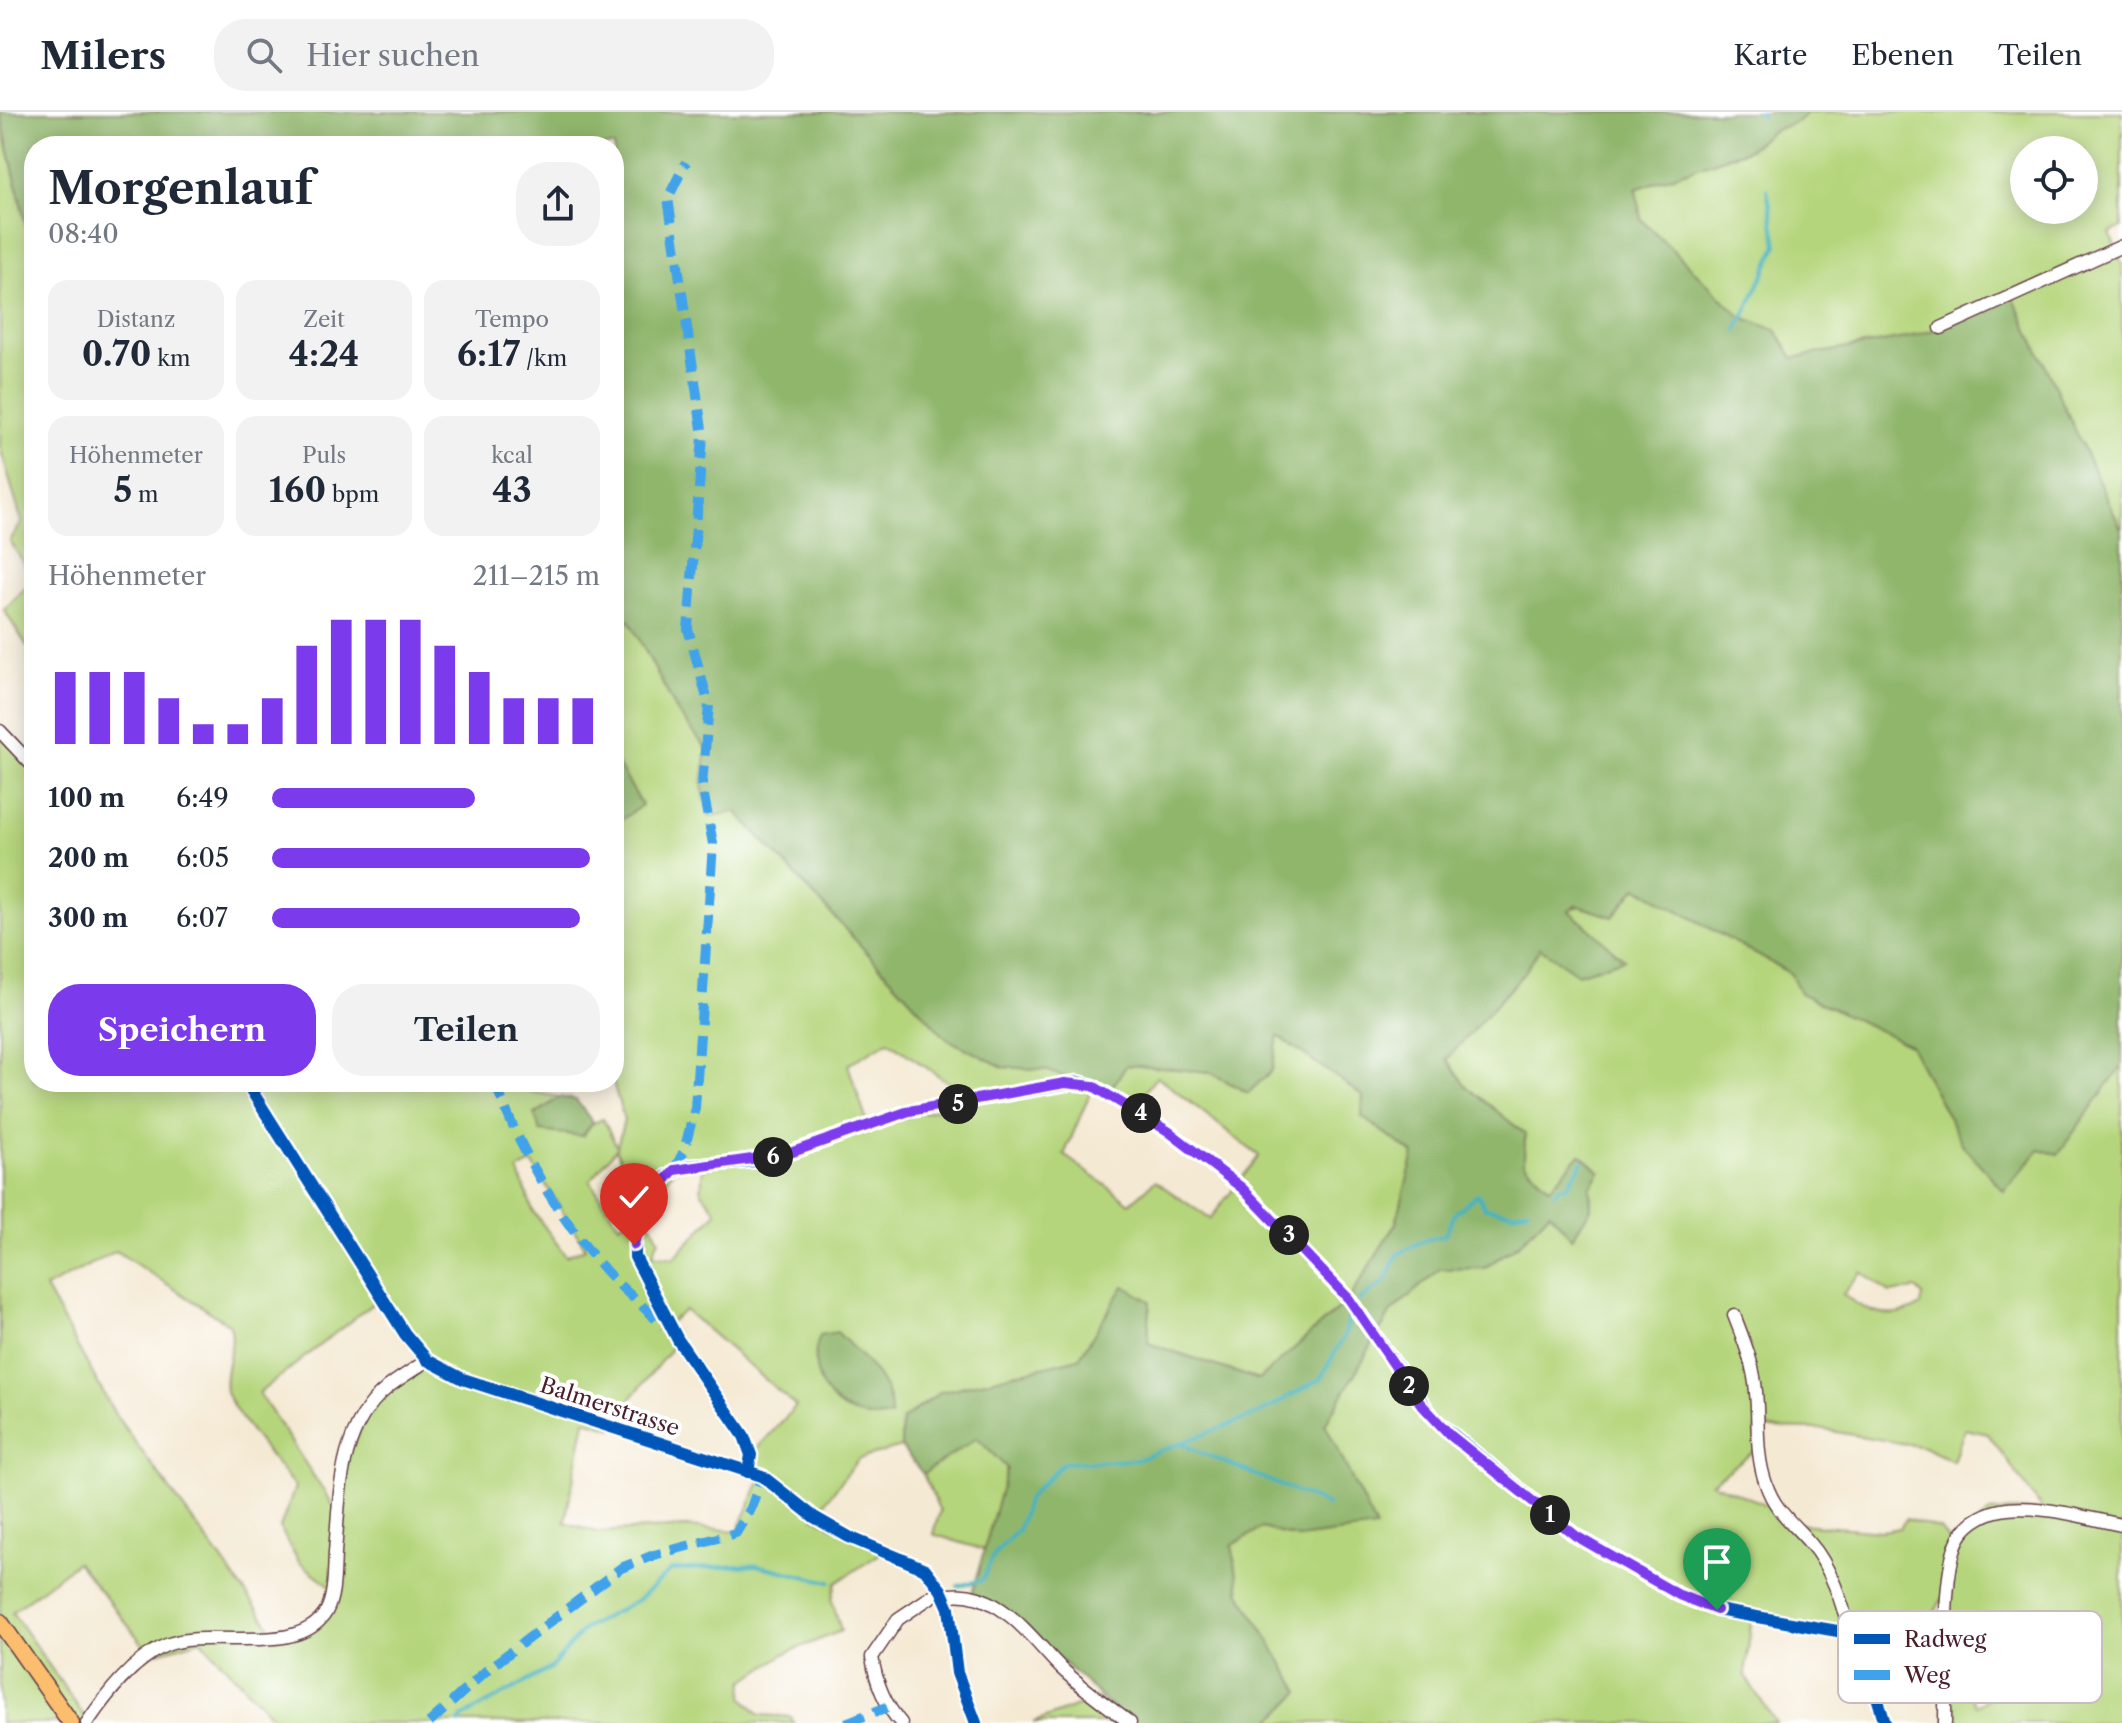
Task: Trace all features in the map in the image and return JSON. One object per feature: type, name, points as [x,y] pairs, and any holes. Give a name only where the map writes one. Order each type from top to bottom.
[{"type":"main road","points":[[0,1622],[71,1723]]},
{"type":"street","points":[[1941,328],[2122,246]]},
{"type":"street","points":[[0,731],[24,756]]},
{"type":"street","points":[[748,1472],[751,1455],[744,1436],[678,1340],[635,1257],[635,1232],[640,1212],[666,1176],[689,1166],[755,1161],[787,1154],[909,1111],[1078,1082],[1093,1086],[1144,1115],[1200,1153],[1242,1188],[1349,1299],[1434,1419],[1576,1536],[1679,1595],[1717,1610],[1838,1631]]},
{"type":"street","name":"Balmerstrasse","points":[[252,1092],[405,1334],[427,1360],[463,1379],[772,1481],[814,1517],[849,1537],[925,1569],[943,1593]]},
{"type":"street","points":[[1734,1315],[1752,1360],[1757,1394],[1757,1449],[1766,1484],[1776,1508],[1811,1543],[1821,1559],[1843,1611]]},
{"type":"street","points":[[87,1723],[124,1677],[165,1646],[201,1640],[293,1636],[327,1611],[343,1467],[355,1431],[374,1400],[427,1360]]},
{"type":"street","points":[[1949,1611],[1950,1566],[1961,1535],[1990,1512],[2035,1509],[2122,1525]]},
{"type":"street","points":[[943,1593],[953,1622],[957,1673],[974,1720],[958,1723]]},
{"type":"street","points":[[901,1723],[887,1707],[874,1675],[872,1657],[898,1619],[943,1593],[995,1604],[1013,1618],[1063,1670],[1130,1723]]},
{"type":"street","points":[[1879,1703],[1885,1723]]},
{"type":"street","points":[[1945,1723],[1946,1703]]},
{"type":"green space","points":[[0,112],[1808,112],[1798,121],[1770,132],[1749,149],[1636,189],[1641,219],[1741,317],[1776,330],[1793,358],[1905,338],[1941,328],[2012,294],[2122,531],[2122,1065],[2058,1154],[2039,1150],[2004,1191],[1964,1147],[1910,1045],[1800,993],[1791,974],[1637,887],[1613,917],[1576,905],[1569,911],[1624,959],[1578,974],[1540,948],[1524,973],[1447,1059],[1467,1087],[1525,1134],[1524,1163],[1550,1188],[1580,1154],[1600,1171],[1590,1188],[1591,1208],[1572,1238],[1550,1212],[1520,1243],[1484,1268],[1440,1269],[1391,1312],[1325,1424],[1376,1528],[1298,1538],[1262,1528],[1232,1545],[1240,1593],[1300,1692],[1269,1723],[1130,1723],[1013,1617],[971,1597],[1007,1468],[977,1438],[923,1474],[901,1447],[902,1420],[941,1392],[1079,1358],[1124,1286],[1150,1301],[1148,1343],[1259,1380],[1349,1299],[1396,1223],[1414,1154],[1362,1117],[1363,1096],[1278,1036],[1272,1070],[1248,1093],[1210,1072],[1127,1065],[1107,1094],[1046,1070],[1003,1067],[947,1039],[736,811],[709,817],[702,785],[707,749],[677,711],[629,620],[624,626],[624,136],[24,136],[24,216]]},
{"type":"green space","points":[[1808,112],[2122,112],[2122,227],[2110,233],[2122,264],[2122,531],[2012,295],[1941,328],[1905,338],[1793,358],[1776,330],[1741,317],[1641,219],[1635,189],[1749,149],[1770,132],[1798,121]]},
{"type":"green space","points":[[0,115],[24,217],[24,564],[10,541],[22,522],[0,447]]},
{"type":"green space","points":[[24,589],[24,641],[4,610]]},
{"type":"green space","points":[[629,620],[677,711],[707,749],[702,785],[736,811],[947,1039],[1003,1067],[1046,1069],[1093,1086],[1064,1155],[1130,1203],[1155,1181],[1210,1219],[1259,1156],[1157,1076],[1133,1108],[1107,1094],[1127,1065],[1210,1072],[1248,1093],[1272,1070],[1278,1035],[1363,1096],[1362,1117],[1415,1155],[1396,1223],[1349,1299],[1259,1380],[1148,1343],[1150,1301],[1124,1287],[1079,1358],[941,1392],[902,1420],[901,1447],[858,1459],[814,1517],[884,1551],[836,1583],[832,1600],[841,1631],[784,1654],[744,1681],[743,1697],[760,1715],[791,1717],[794,1723],[278,1723],[201,1640],[151,1654],[77,1562],[12,1612],[89,1723],[0,1723],[0,731],[24,756],[24,1092],[532,1092],[560,1097],[535,1114],[582,1136],[593,1123],[603,1119],[617,1147],[624,1120],[616,1092],[624,1092],[624,818],[642,805],[624,775],[624,626]],"holes":[[[888,1041],[975,1101],[868,1125],[848,1065]],[[616,1149],[637,1199],[649,1198],[674,1170],[703,1164],[701,1191],[717,1212],[674,1258],[652,1255],[659,1239],[647,1216],[638,1212],[619,1225],[590,1181]],[[532,1163],[585,1248],[566,1256],[533,1211],[518,1170]],[[116,1251],[230,1325],[232,1341],[226,1391],[246,1425],[295,1487],[280,1528],[299,1562],[332,1587],[313,1626],[278,1637],[116,1416],[45,1288]],[[381,1297],[426,1361],[374,1400],[343,1467],[338,1513],[259,1393]],[[685,1310],[796,1406],[751,1455],[748,1472],[762,1477],[738,1531],[686,1527],[597,1532],[565,1522],[585,1420],[613,1428],[617,1416],[678,1340],[669,1323]]]},
{"type":"green space","points":[[624,775],[642,805],[624,818]]},
{"type":"green space","points":[[1636,887],[1791,974],[1801,993],[1910,1045],[1964,1147],[2004,1191],[2039,1150],[2058,1154],[2122,1065],[2122,1723],[1945,1723],[1945,1703],[2102,1703],[2102,1611],[1945,1611],[1942,1599],[1935,1611],[1838,1611],[1838,1631],[1752,1616],[1745,1676],[1776,1723],[1269,1723],[1300,1692],[1240,1593],[1232,1546],[1262,1528],[1298,1538],[1375,1527],[1325,1424],[1391,1312],[1440,1269],[1485,1268],[1520,1243],[1550,1212],[1572,1238],[1591,1208],[1590,1188],[1600,1172],[1551,1188],[1523,1163],[1525,1134],[1467,1087],[1446,1059],[1524,973],[1540,948],[1623,959],[1568,910]],"holes":[[[1861,1272],[1890,1293],[1916,1289],[1923,1296],[1921,1305],[1900,1314],[1880,1314],[1861,1307],[1843,1294]],[[1756,1428],[1819,1429],[1924,1447],[1953,1461],[1965,1429],[1988,1434],[2043,1510],[1990,1512],[1954,1547],[1940,1529],[1906,1519],[1900,1528],[1882,1531],[1788,1523],[1776,1508],[1711,1483],[1757,1449]]]},
{"type":"green space","points":[[560,1097],[576,1100],[593,1123],[582,1136],[540,1131],[535,1115]]},
{"type":"green space","points":[[837,1332],[881,1380],[890,1403],[891,1416],[873,1418],[857,1415],[842,1408],[821,1384],[816,1369],[820,1335]]},
{"type":"green space","points":[[977,1438],[1007,1468],[984,1550],[933,1534],[940,1511],[923,1474]]},
{"type":"green space","points":[[1098,1698],[1130,1723],[1033,1723]]},
{"type":"waterway","points":[[1758,112],[1762,117]]},
{"type":"waterway","points":[[1737,330],[1777,246],[1767,189]]},
{"type":"waterway","points":[[1554,1193],[1559,1187],[1567,1186],[1583,1162]]},
{"type":"waterway","points":[[1360,1300],[1386,1281],[1397,1255],[1422,1241],[1445,1235],[1454,1214],[1478,1194],[1485,1208],[1514,1213],[1528,1209]]},
{"type":"waterway","points":[[958,1586],[982,1580],[995,1553],[1018,1530],[1028,1498],[1063,1463],[1136,1460],[1260,1413],[1320,1379],[1345,1335],[1350,1314]]},
{"type":"waterway","points":[[1183,1445],[1328,1505]]},
{"type":"waterway","points":[[459,1723],[461,1718],[551,1668],[584,1629],[639,1599],[671,1570],[756,1565],[830,1582]]},
{"type":"marked path","points":[[674,1170],[684,1151],[695,1108],[713,844],[702,785],[709,705],[688,629],[703,436],[668,198],[686,162]]},
{"type":"marked path","points":[[499,1092],[526,1153],[567,1221],[605,1271],[663,1327]]},
{"type":"marked path","points":[[429,1723],[488,1669],[621,1568],[654,1555],[736,1533],[751,1508],[762,1476]]},
{"type":"marked path","points":[[846,1723],[887,1707]]},
{"type":"cycle path","points":[[748,1472],[751,1455],[744,1436],[678,1340],[635,1257],[635,1232],[640,1212],[666,1176],[689,1166],[755,1161],[787,1154],[909,1111],[1078,1082],[1093,1086],[1168,1131],[1242,1188],[1349,1299],[1434,1419],[1576,1536],[1679,1595],[1717,1610],[1838,1631]]},
{"type":"cycle path","points":[[252,1092],[405,1334],[427,1360],[463,1379],[762,1476],[814,1517],[849,1537],[925,1569],[941,1590],[949,1608],[957,1673],[976,1723]]},
{"type":"cycle path","points":[[1879,1703],[1885,1723]]},
{"type":"route","points":[[634,1245],[643,1206],[674,1170],[703,1164],[755,1161],[787,1154],[909,1111],[1065,1083],[1093,1086],[1168,1131],[1242,1188],[1336,1283],[1421,1404],[1450,1435],[1576,1536],[1679,1595],[1717,1610]]}]
